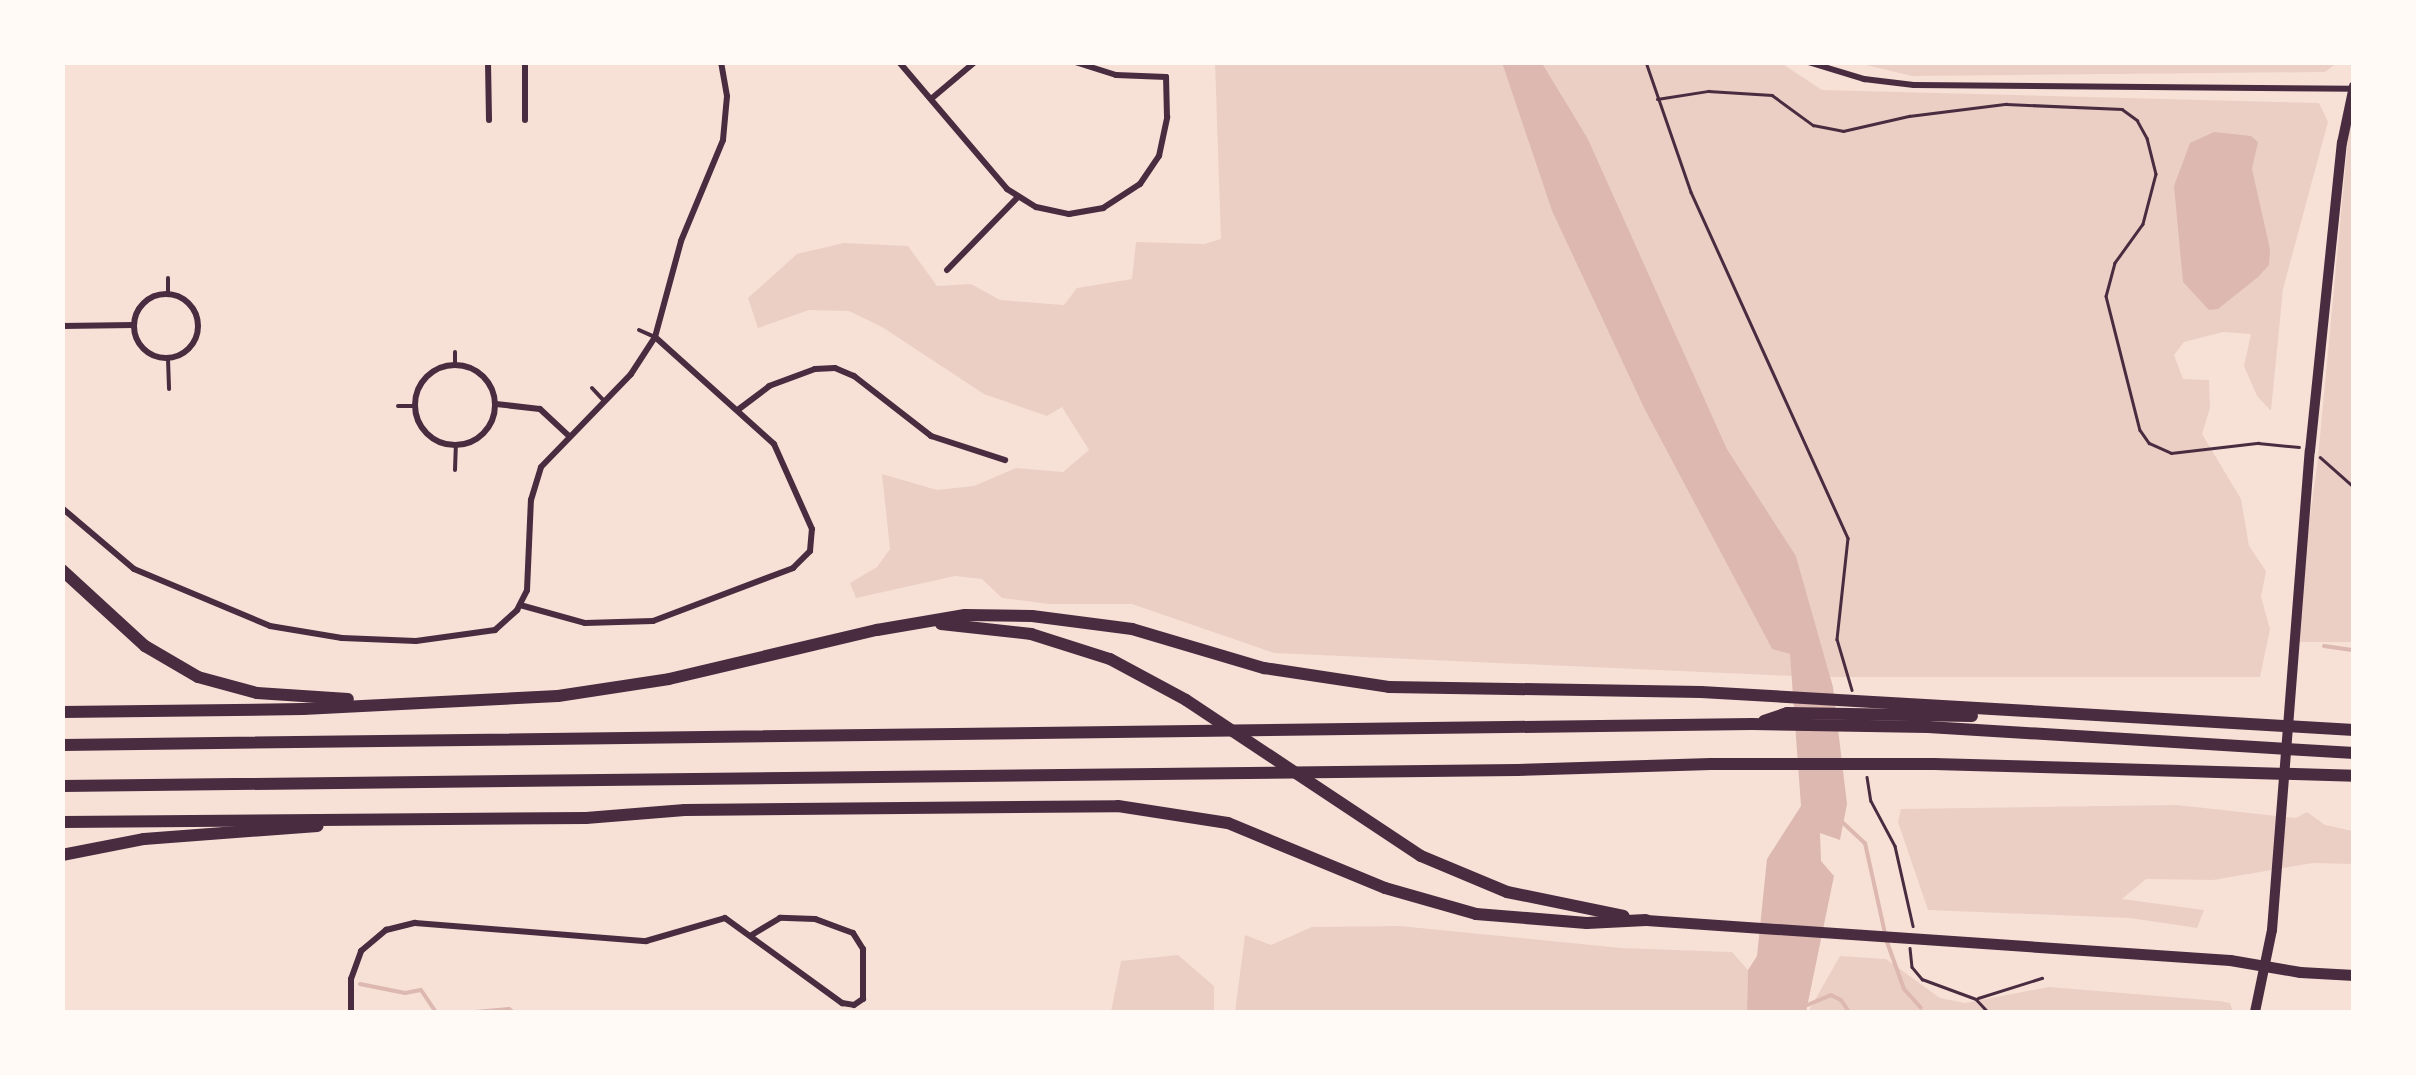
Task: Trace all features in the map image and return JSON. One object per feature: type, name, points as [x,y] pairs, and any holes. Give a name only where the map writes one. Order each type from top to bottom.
[{"type":"highway","points":[[62,570],[145,646],[198,677],[268,695],[400,703]]},
{"type":"highway","points":[[62,712],[493,702],[636,685],[965,615],[1102,624],[1264,668],[1364,685],[1701,692],[2236,748],[2354,753]]},
{"type":"highway","points":[[922,622],[1009,630],[1069,644],[1130,668],[1186,700],[1402,846],[1461,876],[1507,892],[1646,920]]},
{"type":"highway","points":[[62,745],[1752,724],[2005,710],[2354,730]]},
{"type":"highway","points":[[62,786],[1517,770],[1711,764],[1934,764],[2354,776]]},
{"type":"highway","points":[[62,822],[1095,805],[1184,813],[1272,838],[1411,898],[1499,918],[1586,923],[1646,920]]},
{"type":"highway","points":[[62,855],[144,839],[268,832],[358,820]]},
{"type":"main road","points":[[2255,1012],[2272,930],[2289,686],[2329,260],[2353,87]]},
{"type":"main road","points":[[1646,920],[2265,965],[2354,975]]},
{"type":"street","points":[[488,62],[488,120]]},
{"type":"street","points":[[525,62],[525,120]]},
{"type":"street","points":[[62,508],[134,570],[284,630],[358,639],[446,640],[495,630],[520,605],[531,574],[534,483],[544,462],[632,374],[654,337],[681,241],[723,140],[727,96],[720,62]]},
{"type":"street","points":[[898,62],[1018,197],[1041,209],[1074,214],[1103,208],[1132,192],[1150,171],[1163,145],[1166,77],[1116,75],[1076,62]]},
{"type":"street","points":[[931,100],[975,62]]},
{"type":"street","points":[[1808,62],[1864,79],[1914,86],[2353,87]]},
{"type":"street","points":[[947,270],[1018,197]]},
{"type":"street","points":[[168,294],[191,305],[198,322],[191,347],[168,359],[144,350],[134,325],[144,302],[168,294]]},
{"type":"street","points":[[62,326],[134,325]]},
{"type":"street","points":[[520,605],[585,623],[654,621],[793,568],[809,553],[812,528],[774,444],[739,408],[654,337]]},
{"type":"street","points":[[455,364],[472,368],[485,378],[496,404],[486,431],[472,442],[456,446],[427,434],[415,406],[426,377],[455,364]]},
{"type":"street","points":[[739,408],[768,386],[819,368],[836,368],[854,376],[930,436],[1005,460]]},
{"type":"street","points":[[496,404],[540,409],[568,434]]},
{"type":"street","points":[[351,1012],[353,970],[362,951],[375,937],[397,926],[423,923],[646,941],[721,918],[752,935],[842,1004],[854,1005],[863,999],[863,949],[853,933],[815,919],[780,918],[752,935]]},
{"type":"lane","points":[[168,278],[168,294]]},
{"type":"lane","points":[[639,330],[654,337]]},
{"type":"lane","points":[[455,352],[455,364]]},
{"type":"lane","points":[[168,359],[169,388]]},
{"type":"lane","points":[[592,388],[604,401]]},
{"type":"lane","points":[[398,406],[415,406]]},
{"type":"lane","points":[[456,446],[456,470]]},
{"type":"path","points":[[1646,62],[1700,214],[1839,510],[1849,554],[1836,639],[1855,704]]},
{"type":"path","points":[[1657,99],[1708,91],[1772,95],[1813,125],[1844,131],[1909,116],[2006,104],[2122,109],[2137,120],[2147,138],[2156,174],[2143,224],[2115,263],[2106,296],[2140,430],[2150,443],[2171,453],[2258,443],[2304,447]]},
{"type":"path","points":[[2317,455],[2354,487]]},
{"type":"path","points":[[1865,762],[1872,802],[1886,823],[1903,874],[1912,919],[1912,968],[1922,979],[1976,999],[1988,1012]]},
{"type":"path","points":[[1976,999],[2042,978]]},
{"type":"shaded area","points":[[1215,63],[1502,63],[1552,211],[1644,408],[1772,649],[1790,654],[1794,676],[1274,653],[1132,604],[1049,604],[1002,598],[982,579],[955,576],[856,598],[850,583],[877,567],[890,549],[882,474],[937,490],[974,486],[1016,468],[1063,472],[1089,450],[1062,407],[1047,416],[984,394],[882,327],[849,311],[809,310],[758,328],[748,298],[797,254],[844,243],[908,246],[937,286],[971,284],[1000,300],[1064,305],[1077,288],[1132,279],[1136,242],[1204,244],[1221,239]]},
{"type":"shaded area","points":[[1502,63],[1542,63],[1588,139],[1727,449],[1796,556],[1833,687],[1847,804],[1840,840],[1820,833],[1821,861],[1834,876],[1806,1012],[1747,1012],[1748,970],[1757,956],[1767,859],[1801,806],[1790,654],[1772,649],[1644,408],[1552,211]]},
{"type":"shaded area","points":[[1542,63],[1781,63],[1822,90],[2319,103],[2328,122],[2283,289],[2271,411],[2257,396],[2244,366],[2251,334],[2223,332],[2184,342],[2174,355],[2183,379],[2209,380],[2210,408],[2202,434],[2241,499],[2249,546],[2266,571],[2261,597],[2270,629],[2260,677],[1830,677],[1796,556],[1727,449],[1588,139]]},
{"type":"shaded area","points":[[1858,63],[2337,63],[2325,72],[1912,76]]},
{"type":"shaded area","points":[[2353,86],[2353,642],[2293,642],[2318,458]]},
{"type":"shaded area","points":[[2214,132],[2251,136],[2258,142],[2252,169],[2270,249],[2269,265],[2258,277],[2218,309],[2209,310],[2183,282],[2174,186],[2190,143]]},
{"type":"shaded area","points":[[2177,805],[2296,818],[2307,812],[2325,825],[2353,831],[2353,864],[2313,863],[2213,880],[2146,879],[2122,899],[2204,910],[2197,928],[2130,918],[1928,910],[1898,822],[1901,809]]},
{"type":"shaded area","points":[[1400,926],[1621,948],[1732,952],[1748,970],[1747,1012],[1235,1012],[1245,935],[1271,945],[1312,927]]},
{"type":"shaded area","points":[[1178,955],[1214,986],[1214,1012],[1111,1012],[1121,961]]},
{"type":"shaded area","points":[[1840,956],[1886,959],[1940,998],[1965,1003],[2049,987],[2219,1001],[2230,1003],[2233,1012],[1808,1012]]},
{"type":"waterway","points":[[2324,646],[2354,650]]},
{"type":"waterway","points":[[1840,820],[1865,843],[1885,933]]},
{"type":"waterway","points":[[1887,942],[1904,989],[1921,1008]]},
{"type":"waterway","points":[[360,984],[405,993],[421,990],[436,1012]]},
{"type":"waterway","points":[[1805,1006],[1831,995],[1841,1000],[1849,1012]]},
{"type":"waterway","points":[[475,1012],[513,1012]]}]
